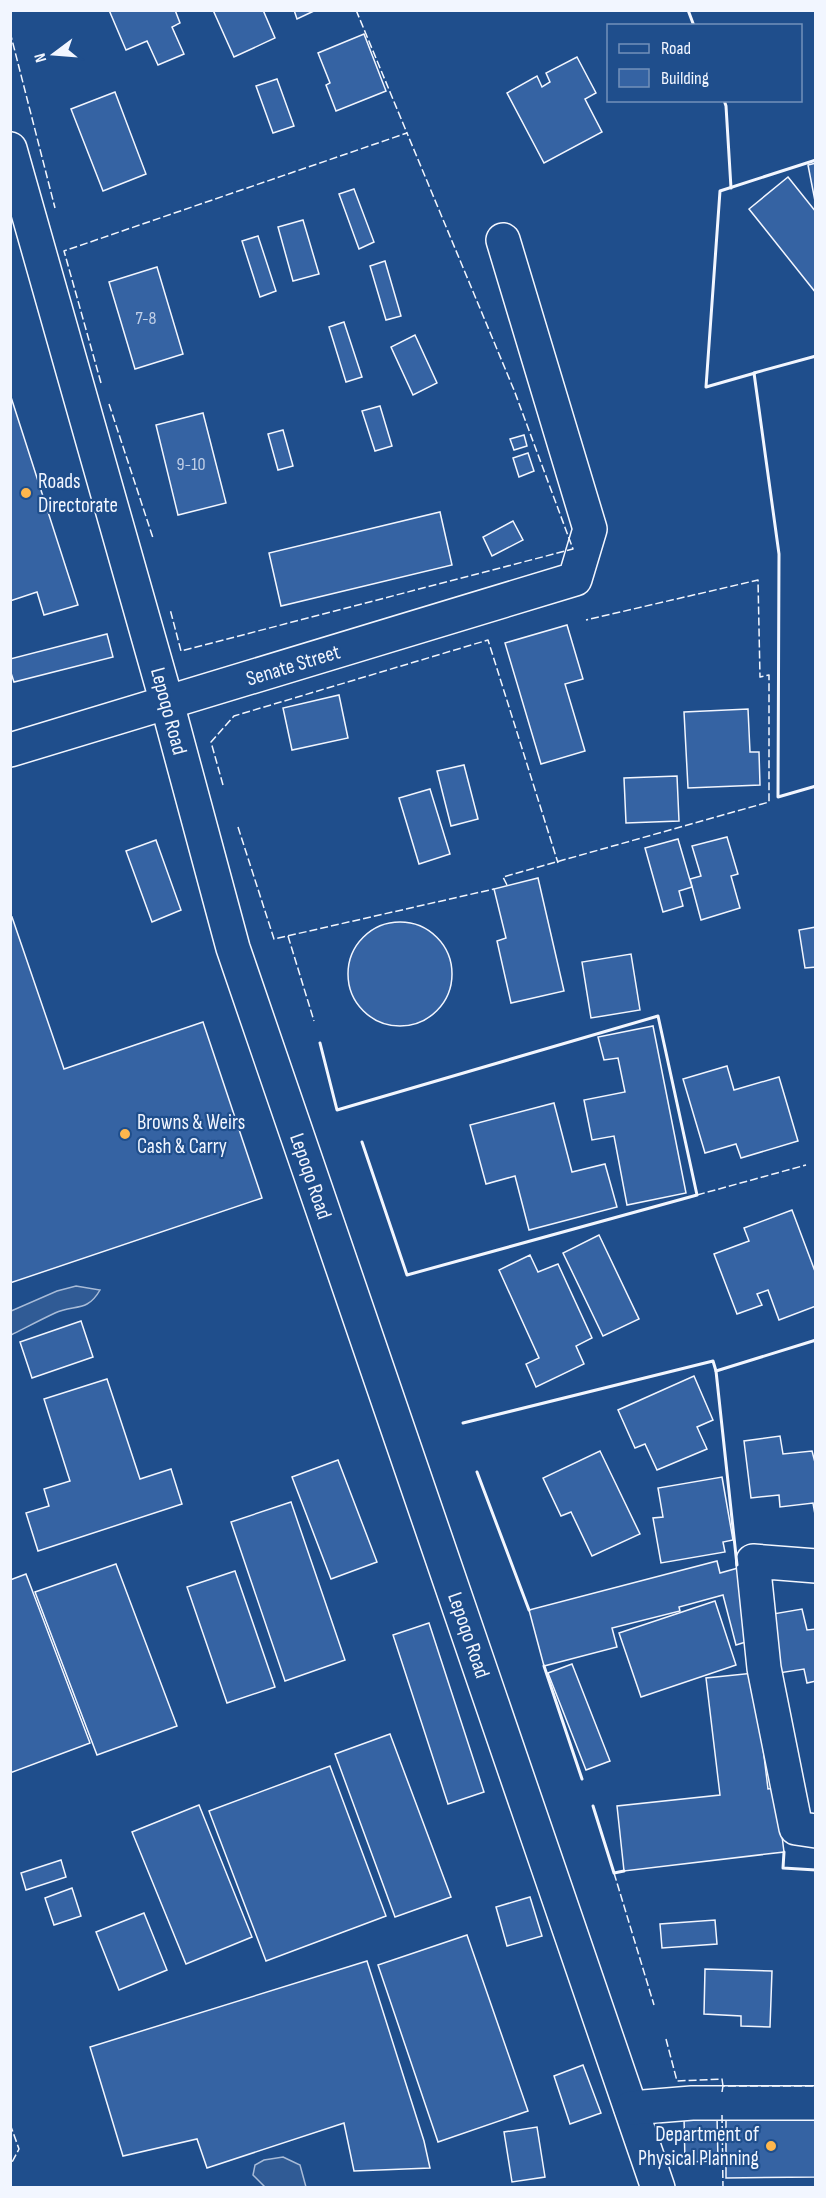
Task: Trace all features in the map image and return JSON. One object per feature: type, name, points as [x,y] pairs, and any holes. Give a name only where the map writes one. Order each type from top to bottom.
[{"type":"street","name":"Lepoqo Road","points":[[10,149],[167,704],[233,948],[658,2187]]},
{"type":"street","name":"Senate Street","points":[[10,750],[575,579],[590,529],[503,240]]},
{"type":"street","points":[[816,1566],[753,1561],[764,1668],[796,1828],[816,1831]]},
{"type":"street","points":[[631,2108],[692,2103],[816,2103]]},
{"type":"shaded area","points":[[76,1286],[100,1290],[85,1305],[62,1310],[11,1335],[11,1311],[57,1291]]},
{"type":"shaded area","points":[[283,2157],[300,2165],[306,2187],[265,2187],[253,2175],[255,2165],[264,2160]]},
{"type":"building","points":[[109,10],[175,10],[180,23],[172,27],[184,54],[158,65],[147,41],[126,50]]},
{"type":"building","points":[[213,10],[263,10],[275,38],[234,57]]},
{"type":"building","points":[[294,10],[316,10],[297,19]]},
{"type":"building","points":[[364,34],[386,91],[336,111],[326,85],[330,83],[318,53]]},
{"type":"building","points":[[577,57],[596,93],[585,99],[602,132],[544,163],[507,93],[537,76],[542,87],[550,82],[546,73]]},
{"type":"building","points":[[277,79],[294,126],[273,133],[256,86]]},
{"type":"building","points":[[115,92],[146,174],[103,191],[71,109]]},
{"type":"building","points":[[816,163],[816,201],[815,201],[808,165]]},
{"type":"building","points":[[788,177],[816,212],[816,293],[749,209]]},
{"type":"building","points":[[354,189],[374,242],[359,249],[339,194]]},
{"type":"building","points":[[303,220],[319,274],[293,281],[278,227]]},
{"type":"building","points":[[258,236],[276,291],[260,297],[242,241]]},
{"type":"building","points":[[385,261],[401,316],[386,320],[370,266]]},
{"type":"building","points":[[157,267],[183,354],[135,369],[109,282]]},
{"type":"building","points":[[344,322],[362,377],[346,382],[329,327]]},
{"type":"building","points":[[415,335],[437,383],[413,395],[391,347]]},
{"type":"building","name":"Roads Directorate","points":[[10,394],[78,605],[44,615],[37,592],[10,601]]},
{"type":"building","points":[[380,406],[392,446],[375,451],[362,411]]},
{"type":"building","points":[[203,413],[226,503],[178,515],[156,425]]},
{"type":"building","points":[[283,430],[293,466],[278,470],[268,434]]},
{"type":"building","points":[[524,435],[527,446],[514,450],[510,439]]},
{"type":"building","points":[[528,453],[534,471],[519,477],[513,458]]},
{"type":"building","points":[[440,512],[452,565],[281,606],[269,553]]},
{"type":"building","points":[[513,521],[523,540],[492,556],[483,537]]},
{"type":"building","points":[[567,625],[583,679],[565,684],[585,751],[541,764],[505,643]]},
{"type":"building","points":[[107,634],[113,657],[14,682],[10,670],[10,659]]},
{"type":"building","points":[[339,695],[348,738],[292,750],[283,708]]},
{"type":"building","points":[[748,709],[750,752],[759,752],[760,785],[688,788],[684,712]]},
{"type":"building","points":[[464,765],[478,819],[451,826],[437,771]]},
{"type":"building","points":[[677,776],[679,821],[626,823],[624,778]]},
{"type":"building","points":[[430,789],[450,854],[419,864],[399,798]]},
{"type":"building","points":[[727,837],[738,874],[731,876],[740,908],[701,920],[690,879],[701,876],[692,846]]},
{"type":"building","points":[[678,839],[692,887],[679,891],[683,906],[663,912],[645,848]]},
{"type":"building","points":[[156,840],[181,910],[152,922],[126,851]]},
{"type":"building","points":[[538,878],[564,991],[511,1003],[497,941],[506,938],[494,889]]},
{"type":"building","name":"Browns & Weirs Cash & Carry","points":[[12,917],[64,1069],[203,1022],[262,1198],[10,1283],[10,918]]},
{"type":"building","points":[[400,922],[420,926],[429,931],[443,945],[448,954],[452,974],[448,994],[443,1003],[429,1017],[420,1022],[400,1026],[380,1022],[371,1017],[357,1003],[352,994],[348,974],[352,954],[357,945],[371,931],[380,926]]},
{"type":"building","points":[[816,927],[816,967],[805,968],[799,930]]},
{"type":"building","points":[[631,954],[640,1010],[591,1018],[582,962]]},
{"type":"building","points":[[653,1026],[686,1193],[627,1205],[614,1136],[592,1140],[584,1100],[625,1092],[618,1058],[604,1060],[598,1037]]},
{"type":"building","points":[[727,1066],[734,1090],[779,1077],[798,1141],[741,1158],[736,1144],[705,1153],[683,1079]]},
{"type":"building","points":[[554,1103],[572,1172],[605,1164],[617,1207],[529,1230],[515,1176],[486,1184],[470,1125]]},
{"type":"building","points":[[792,1210],[816,1274],[816,1306],[779,1320],[768,1290],[757,1294],[762,1305],[737,1314],[714,1254],[749,1241],[744,1228]]},
{"type":"building","points":[[599,1235],[639,1319],[603,1336],[563,1253]]},
{"type":"building","points":[[530,1255],[538,1272],[558,1264],[592,1338],[576,1346],[584,1364],[536,1387],[526,1364],[539,1358],[499,1270]]},
{"type":"building","points":[[81,1321],[93,1357],[32,1378],[20,1342]]},
{"type":"building","points":[[694,1376],[713,1420],[697,1427],[707,1449],[657,1470],[645,1444],[635,1448],[618,1410]]},
{"type":"building","points":[[107,1379],[140,1479],[171,1469],[182,1504],[38,1551],[26,1513],[49,1506],[44,1489],[70,1481],[44,1399]]},
{"type":"building","points":[[780,1436],[783,1454],[812,1451],[816,1466],[816,1520],[813,1503],[780,1507],[779,1495],[751,1498],[744,1441]]},
{"type":"building","points":[[600,1451],[640,1534],[592,1556],[571,1512],[561,1516],[543,1478]]},
{"type":"building","points":[[338,1460],[377,1562],[331,1579],[292,1477]]},
{"type":"building","points":[[722,1477],[733,1540],[723,1542],[725,1552],[661,1563],[653,1518],[663,1517],[658,1488]]},
{"type":"building","points":[[291,1502],[345,1660],[285,1681],[231,1522]]},
{"type":"building","points":[[717,1561],[720,1573],[738,1568],[749,1641],[736,1645],[723,1595],[679,1607],[680,1611],[612,1628],[617,1647],[544,1666],[529,1610]]},
{"type":"building","points":[[116,1564],[177,1726],[97,1755],[35,1592]]},
{"type":"building","points":[[235,1571],[275,1687],[227,1703],[187,1587]]},
{"type":"building","points":[[26,1574],[90,1743],[10,1773],[10,1580]]},
{"type":"building","points":[[715,1601],[736,1665],[641,1697],[619,1633]]},
{"type":"building","points":[[802,1609],[807,1630],[816,1629],[816,1681],[807,1683],[804,1669],[779,1673],[767,1615]]},
{"type":"building","points":[[429,1623],[484,1792],[448,1804],[393,1635]]},
{"type":"building","points":[[572,1664],[610,1761],[586,1770],[548,1673]]},
{"type":"building","points":[[754,1673],[768,1789],[776,1788],[784,1852],[624,1871],[617,1806],[720,1795],[706,1678]]},
{"type":"building","points":[[390,1734],[451,1897],[395,1917],[335,1754]]},
{"type":"building","points":[[330,1766],[386,1916],[266,1961],[209,1811]]},
{"type":"building","points":[[199,1805],[252,1937],[186,1964],[132,1832]]},
{"type":"building","points":[[61,1860],[66,1877],[26,1890],[21,1873]]},
{"type":"building","points":[[72,1888],[81,1916],[54,1925],[45,1898]]},
{"type":"building","points":[[530,1897],[542,1936],[507,1946],[496,1907]]},
{"type":"building","points":[[144,1913],[167,1970],[119,1990],[96,1932]]},
{"type":"building","points":[[715,1920],[717,1944],[662,1948],[660,1924]]},
{"type":"building","points":[[467,1935],[528,2111],[438,2142],[378,1965]]},
{"type":"building","points":[[367,1961],[424,2141],[430,2168],[354,2171],[344,2123],[207,2168],[197,2139],[123,2156],[90,2047]]},
{"type":"building","points":[[705,1969],[772,1971],[770,2027],[741,2026],[741,2016],[704,2014]]},
{"type":"building","points":[[583,2065],[601,2113],[570,2124],[554,2076]]},
{"type":"building","name":"Department of Physical Planning","points":[[816,2115],[816,2177],[726,2178],[726,2116]]},
{"type":"building","points":[[717,2116],[718,2161],[685,2162],[684,2117]]},
{"type":"building","points":[[537,2127],[545,2177],[512,2182],[504,2132]]},
{"type":"fence","points":[[356,10],[407,133]]},
{"type":"fence","points":[[10,32],[55,208]]},
{"type":"fence","points":[[101,383],[64,251],[407,133],[514,390],[573,549],[181,651],[170,609]]},
{"type":"fence","points":[[109,404],[153,538]]},
{"type":"fence","points":[[507,885],[503,877],[769,802],[769,675],[760,677],[758,580],[586,620]]},
{"type":"fence","points":[[223,785],[211,742],[234,716],[488,640],[558,863]]},
{"type":"fence","points":[[238,827],[274,939],[494,889]]},
{"type":"fence","points":[[288,936],[314,1021]]},
{"type":"fence","points":[[697,1195],[806,1165]]},
{"type":"fence","points":[[614,1873],[654,2005]]},
{"type":"fence","points":[[666,2039],[677,2081],[722,2079],[723,2086]]},
{"type":"fence","points":[[722,2092],[723,2086],[816,2086]]},
{"type":"fence","points":[[722,2115],[723,2188]]},
{"type":"fence","points":[[10,2124],[19,2149],[10,2166]]},
{"type":"wall","points":[[688,10],[693,24]]},
{"type":"wall","points":[[725,102],[731,188]]},
{"type":"wall","points":[[755,373],[706,387],[720,191],[816,160]]},
{"type":"wall","points":[[816,356],[754,373],[779,554],[778,797],[816,786]]},
{"type":"wall","points":[[320,1043],[337,1110],[658,1016],[697,1195],[407,1275],[362,1142]]},
{"type":"wall","points":[[737,1565],[716,1371],[816,1340]]},
{"type":"wall","points":[[463,1423],[713,1361],[716,1371]]},
{"type":"wall","points":[[477,1472],[529,1610]]},
{"type":"wall","points":[[544,1666],[582,1779]]},
{"type":"wall","points":[[593,1806],[614,1873],[624,1871]]},
{"type":"wall","points":[[784,1852],[783,1868],[816,1870]]},
{"type":"place","name":"Roads Directorate","points":[[26,493]]},
{"type":"place","name":"Browns & Weirs Cash & Carry","points":[[125,1134]]},
{"type":"place","name":"Department of Physical Planning","points":[[771,2146]]}]
